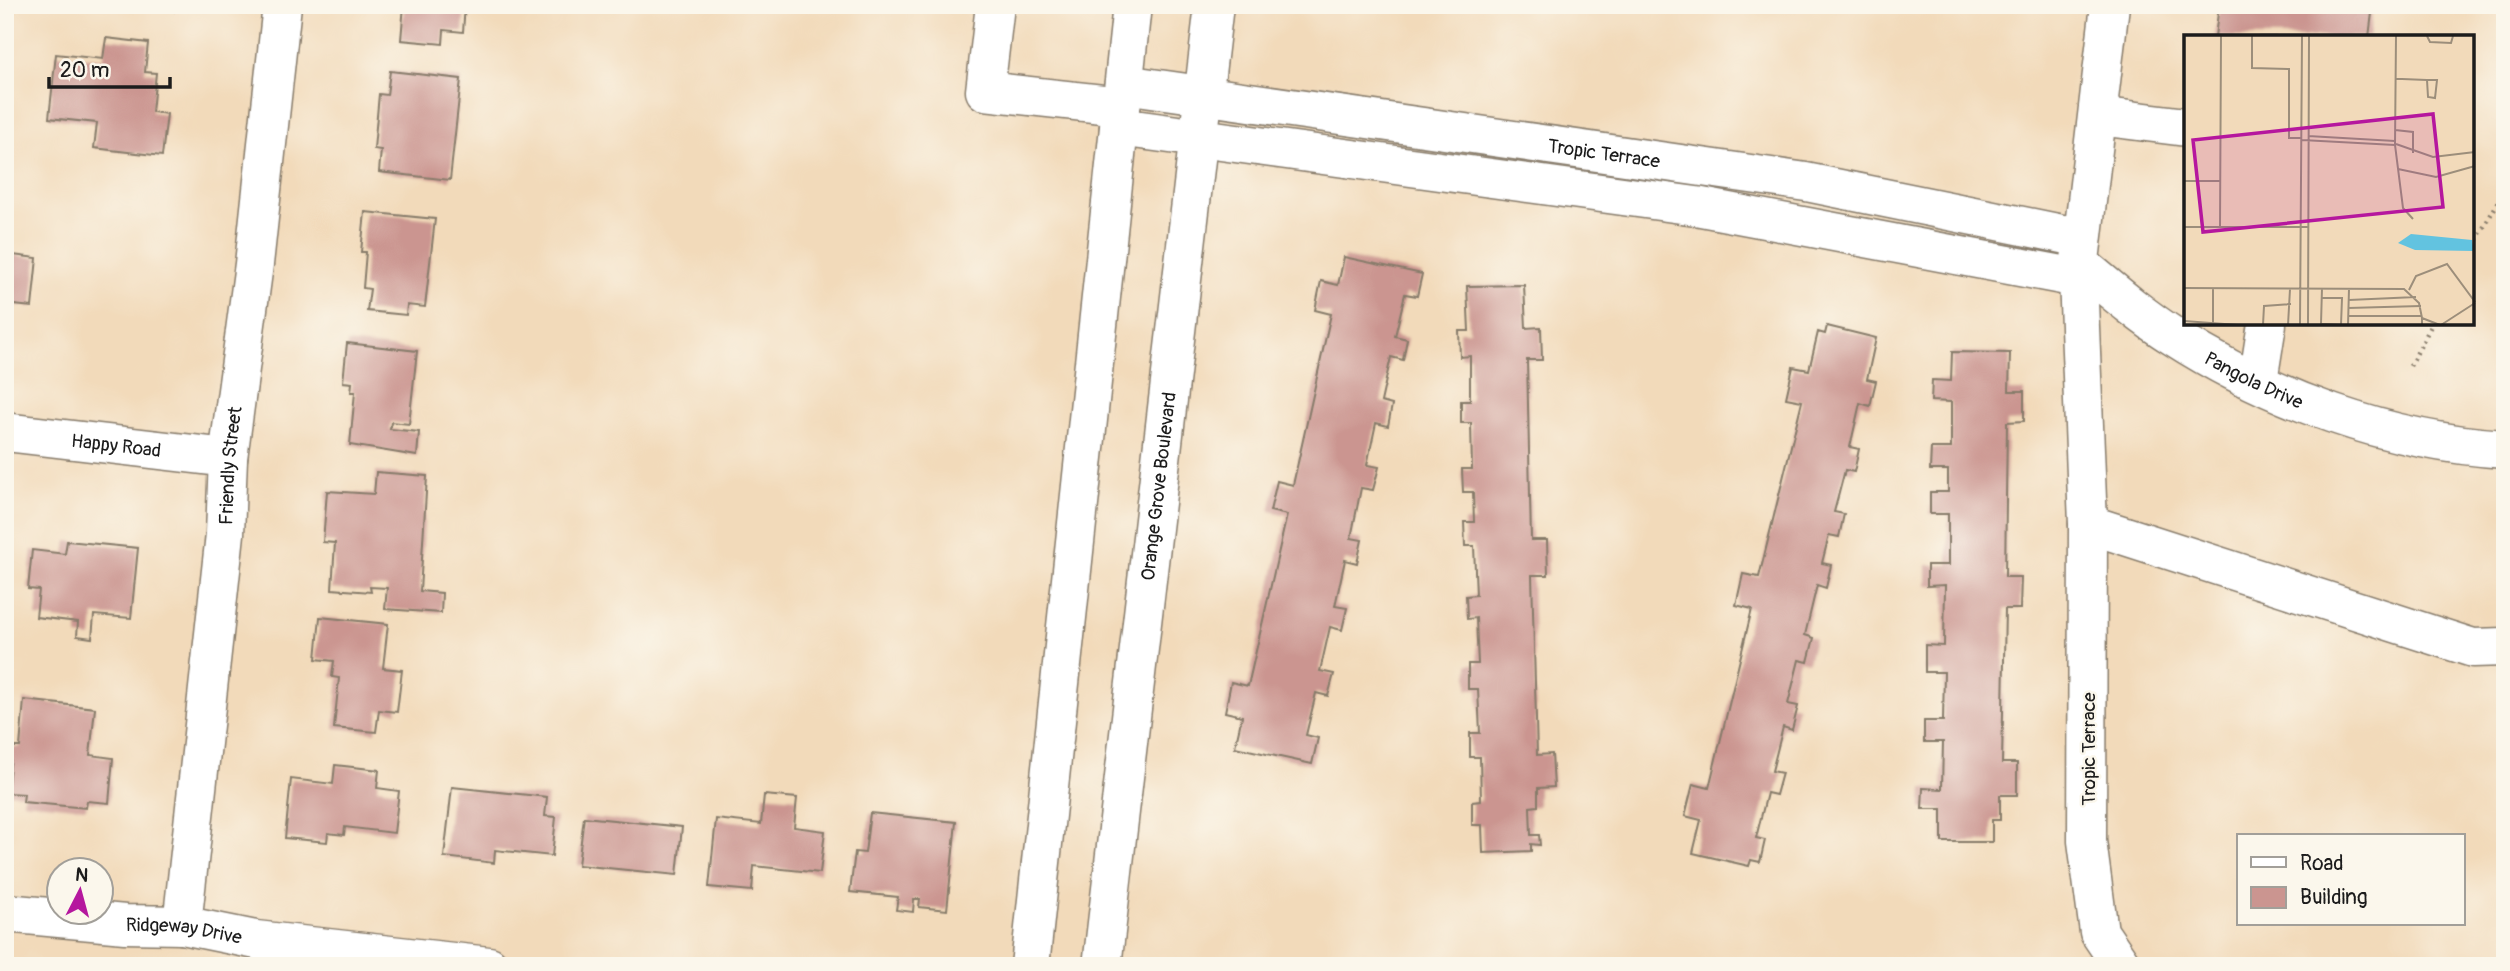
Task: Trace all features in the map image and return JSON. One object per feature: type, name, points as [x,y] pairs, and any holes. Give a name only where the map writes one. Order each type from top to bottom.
[{"type":"street","name":"Friendly Street","points":[[182,925],[225,534],[228,457],[254,264],[282,5]]},
{"type":"street","points":[[995,5],[985,91],[1121,106]]},
{"type":"street","points":[[1030,966],[1132,5]]},
{"type":"street","name":"Orange Grove Boulevard","points":[[1102,966],[1205,94],[1213,5]]},
{"type":"street","points":[[2080,260],[2110,5]]},
{"type":"street","name":"Tropic Terrace","points":[[1121,106],[1205,94],[1806,181],[2080,260]]},
{"type":"street","name":"Tropic Terrace","points":[[1121,106],[1199,139],[2080,260]]},
{"type":"street","points":[[2098,116],[2184,127]]},
{"type":"street","name":"Tropic Terrace","points":[[2080,260],[2088,524],[2087,841],[2099,932],[2122,966]]},
{"type":"street","name":"Pangola Drive","points":[[2080,260],[2174,337],[2258,381],[2343,417],[2413,437],[2461,446],[2505,449]]},
{"type":"street","points":[[2258,381],[2267,326]]},
{"type":"street","name":"Happy Road","points":[[5,432],[228,457]]},
{"type":"street","points":[[2088,524],[2473,648],[2505,647]]},
{"type":"street","name":"Ridgeway Drive","points":[[5,913],[125,924],[182,925],[256,940],[489,966]]},
{"type":"path","points":[[2475,242],[2505,190]]},
{"type":"path","points":[[2410,366],[2431,326]]},
{"type":"building","points":[[136,5],[174,5],[174,11]]},
{"type":"building","points":[[404,5],[465,5],[463,32],[444,30],[443,44],[401,40]]},
{"type":"building","points":[[2219,5],[2373,5],[2369,35],[2215,35]]},
{"type":"building","points":[[106,38],[148,43],[145,72],[156,73],[152,112],[167,114],[162,156],[94,148],[97,123],[49,118],[56,54],[103,59]]},
{"type":"building","points":[[390,71],[461,79],[450,180],[379,172],[381,150],[374,149],[379,94],[387,95]]},
{"type":"building","points":[[365,212],[435,219],[425,307],[407,305],[406,315],[367,311],[370,289],[363,288],[366,252],[361,252]]},
{"type":"building","points":[[5,254],[37,258],[32,307],[5,304]]},
{"type":"building","points":[[1344,257],[1422,274],[1417,296],[1405,294],[1395,336],[1407,339],[1403,360],[1391,357],[1381,402],[1392,405],[1388,426],[1376,423],[1367,465],[1379,467],[1373,490],[1361,488],[1351,538],[1362,540],[1357,563],[1345,560],[1335,606],[1347,608],[1342,630],[1330,627],[1320,671],[1334,674],[1328,696],[1316,693],[1306,735],[1318,738],[1312,764],[1235,747],[1242,716],[1225,712],[1231,682],[1248,686],[1287,515],[1270,511],[1277,481],[1293,485],[1331,314],[1315,310],[1321,281],[1338,285]]},
{"type":"building","points":[[1524,285],[1526,328],[1541,327],[1542,360],[1527,360],[1531,540],[1547,540],[1548,575],[1532,575],[1537,755],[1552,754],[1554,787],[1538,788],[1538,806],[1530,807],[1531,835],[1539,835],[1540,845],[1531,844],[1531,851],[1483,853],[1482,825],[1472,825],[1472,802],[1481,801],[1480,757],[1470,757],[1470,733],[1480,733],[1478,689],[1468,689],[1468,664],[1478,664],[1476,618],[1467,619],[1466,596],[1476,595],[1474,546],[1465,546],[1464,522],[1474,522],[1473,492],[1463,492],[1462,469],[1472,469],[1471,423],[1461,423],[1461,401],[1470,401],[1470,356],[1460,357],[1459,331],[1469,331],[1467,286]]},
{"type":"building","points":[[1827,326],[1876,338],[1867,379],[1876,381],[1870,406],[1860,403],[1850,447],[1859,449],[1854,472],[1845,470],[1834,512],[1844,514],[1839,537],[1829,535],[1822,563],[1831,565],[1826,588],[1817,585],[1805,635],[1814,638],[1808,662],[1799,660],[1788,704],[1798,706],[1792,730],[1783,727],[1772,771],[1782,773],[1776,795],[1767,793],[1756,838],[1765,840],[1760,862],[1751,860],[1749,866],[1693,853],[1701,820],[1685,816],[1693,784],[1709,788],[1752,609],[1736,605],[1743,574],[1759,577],[1802,401],[1786,398],[1793,367],[1809,370],[1818,332],[1825,334]]},
{"type":"building","points":[[347,343],[417,351],[409,424],[391,422],[390,429],[419,432],[417,456],[350,445],[355,392],[351,392],[352,383],[343,382]]},
{"type":"building","points":[[1952,352],[2010,353],[2009,391],[2024,391],[2024,421],[2007,422],[2005,577],[2021,577],[2020,609],[2005,609],[2002,763],[2017,763],[2017,795],[2000,795],[2000,820],[1992,820],[1992,842],[1942,842],[1942,809],[1922,809],[1923,788],[1942,789],[1943,742],[1924,742],[1924,721],[1943,721],[1944,672],[1925,672],[1925,645],[1944,646],[1945,585],[1927,586],[1927,565],[1948,565],[1948,514],[1930,514],[1930,492],[1948,492],[1948,470],[1930,470],[1931,448],[1951,448],[1951,402],[1931,401],[1932,380],[1951,381]]},
{"type":"building","points":[[376,472],[427,476],[420,591],[442,593],[441,613],[385,609],[387,588],[370,587],[371,592],[332,589],[335,543],[323,542],[327,491],[374,494]]},
{"type":"building","points":[[67,541],[138,548],[131,618],[94,615],[92,638],[77,636],[78,622],[36,617],[39,590],[28,589],[32,550],[65,554]]},
{"type":"building","points":[[320,617],[388,624],[383,668],[402,670],[397,712],[379,710],[376,732],[334,728],[339,678],[332,677],[334,661],[316,659]]},
{"type":"building","points":[[24,700],[95,708],[90,755],[113,758],[109,803],[87,801],[86,808],[23,802],[24,794],[7,793],[12,747],[20,747]]},
{"type":"building","points":[[335,765],[379,770],[377,788],[399,791],[394,833],[345,827],[344,835],[328,833],[327,842],[285,838],[291,779],[333,784]]},
{"type":"building","points":[[452,787],[547,797],[545,816],[556,817],[552,856],[495,850],[494,863],[444,857]]},
{"type":"building","points":[[764,795],[797,798],[794,827],[825,831],[820,873],[754,866],[752,891],[709,887],[716,819],[761,824]]},
{"type":"building","points":[[870,813],[956,822],[947,910],[919,907],[920,899],[914,899],[913,912],[896,910],[898,897],[850,892],[855,852],[865,853]]},
{"type":"building","points":[[584,817],[682,827],[677,875],[578,865]]}]
